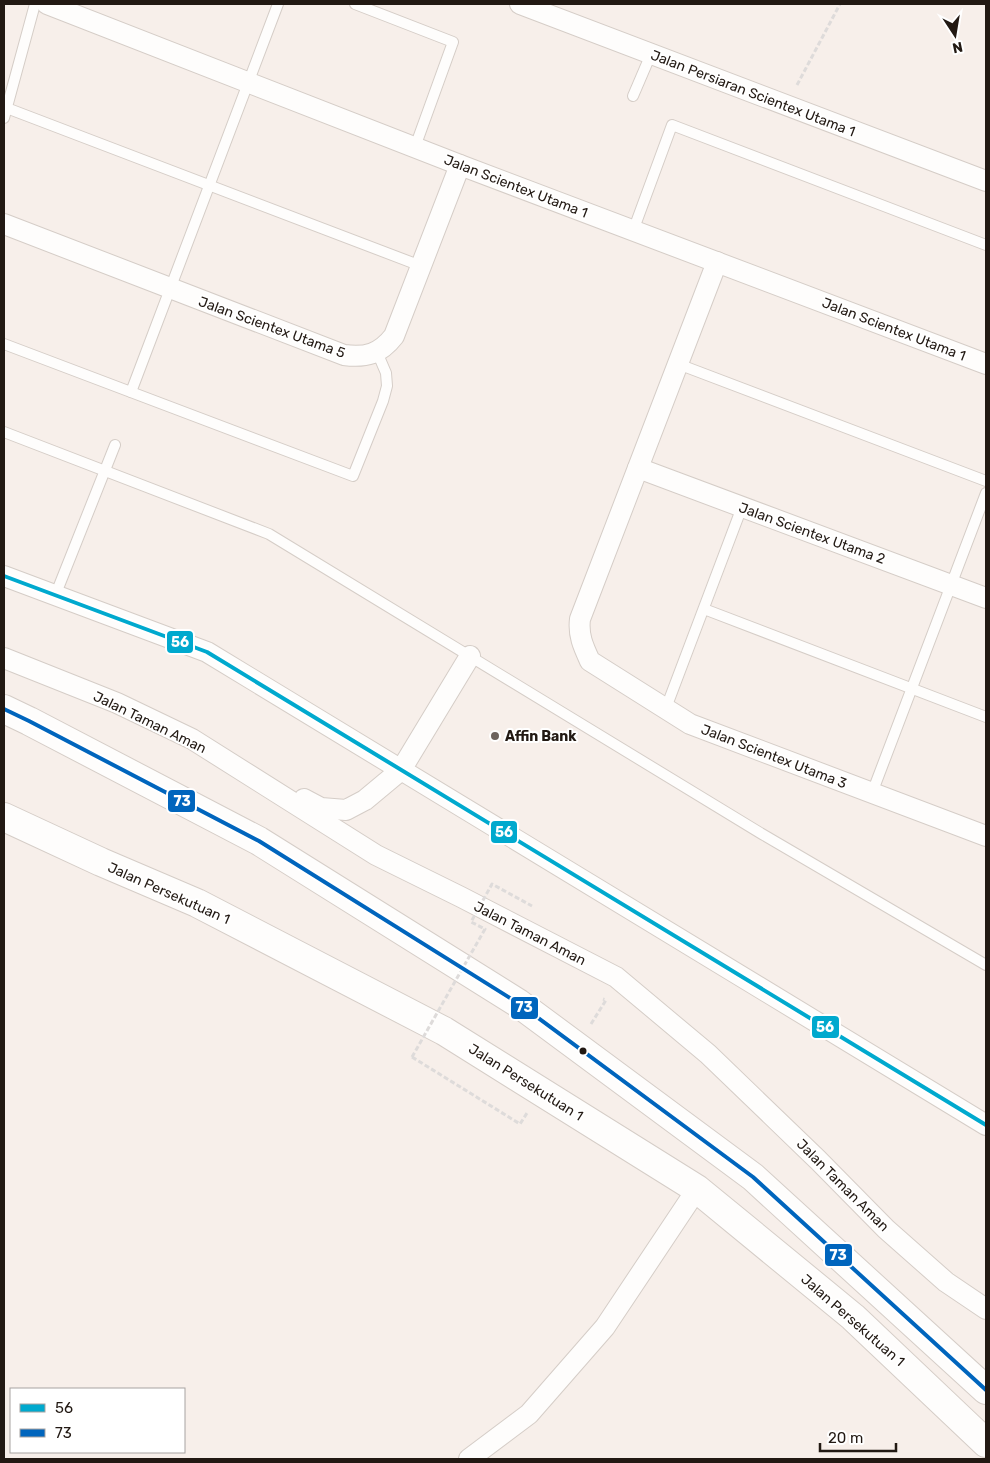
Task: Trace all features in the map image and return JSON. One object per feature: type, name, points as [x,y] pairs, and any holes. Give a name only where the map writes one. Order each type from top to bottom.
[{"type":"highway","points":[[4,710],[29,721],[258,841],[518,1003],[753,1177],[986,1390]]},
{"type":"highway","name":"Jalan Persekutuan 1","points":[[4,817],[101,862],[197,903],[444,1031],[697,1189],[853,1318],[986,1443]]},
{"type":"street","name":"Jalan Scientex Utama 1","points":[[47,4],[415,148],[986,364]]},
{"type":"street","name":"Jalan Persiaran Scientex Utama 1","points":[[520,4],[986,181]]},
{"type":"street","points":[[377,352],[386,346],[394,336],[460,165]]},
{"type":"street","name":"Jalan Scientex Utama 5","points":[[4,224],[344,355],[367,355],[377,352]]},
{"type":"street","points":[[638,468],[716,262]]},
{"type":"street","name":"Jalan Scientex Utama 2","points":[[638,468],[986,598]]},
{"type":"street","name":"Jalan Scientex Utama 3","points":[[638,468],[580,619],[579,630],[582,645],[590,661],[690,724],[986,836]]},
{"type":"street","points":[[4,576],[207,652],[986,1126]]},
{"type":"street","points":[[192,739],[321,808],[346,810],[365,800],[401,770],[470,656]]},
{"type":"street","name":"Jalan Taman Aman","points":[[4,658],[117,703],[192,739],[376,856],[461,897],[616,977],[708,1054],[818,1160],[886,1229],[946,1282],[986,1309]]},
{"type":"street","points":[[469,1459],[529,1414],[605,1327],[697,1189]]},
{"type":"lane","points":[[4,118],[5,107],[35,4]]},
{"type":"lane","points":[[131,392],[278,4]]},
{"type":"lane","points":[[355,4],[453,42],[415,148]]},
{"type":"lane","points":[[633,96],[651,54]]},
{"type":"lane","points":[[5,107],[421,266]]},
{"type":"lane","points":[[633,230],[672,125],[986,245]]},
{"type":"lane","points":[[4,344],[353,476],[384,401],[387,386],[386,373],[377,352]]},
{"type":"lane","points":[[678,364],[986,481]]},
{"type":"lane","points":[[4,432],[269,534],[754,828],[986,965]]},
{"type":"lane","points":[[55,596],[115,445]]},
{"type":"lane","points":[[872,793],[986,493]]},
{"type":"lane","points":[[666,708],[742,507]]},
{"type":"lane","points":[[704,609],[986,717]]},
{"type":"path","points":[[787,105],[840,4]]},
{"type":"path","points":[[520,1124],[412,1057],[485,929],[471,922],[492,884],[532,906]]},
{"type":"transit line","name":"56","points":[[4,576],[207,652],[986,1125]]},
{"type":"transit line","name":"73","points":[[4,709],[259,841],[518,1003],[753,1177],[986,1390]]},
{"type":"place","name":"Affin Bank","points":[[495,736]]}]
